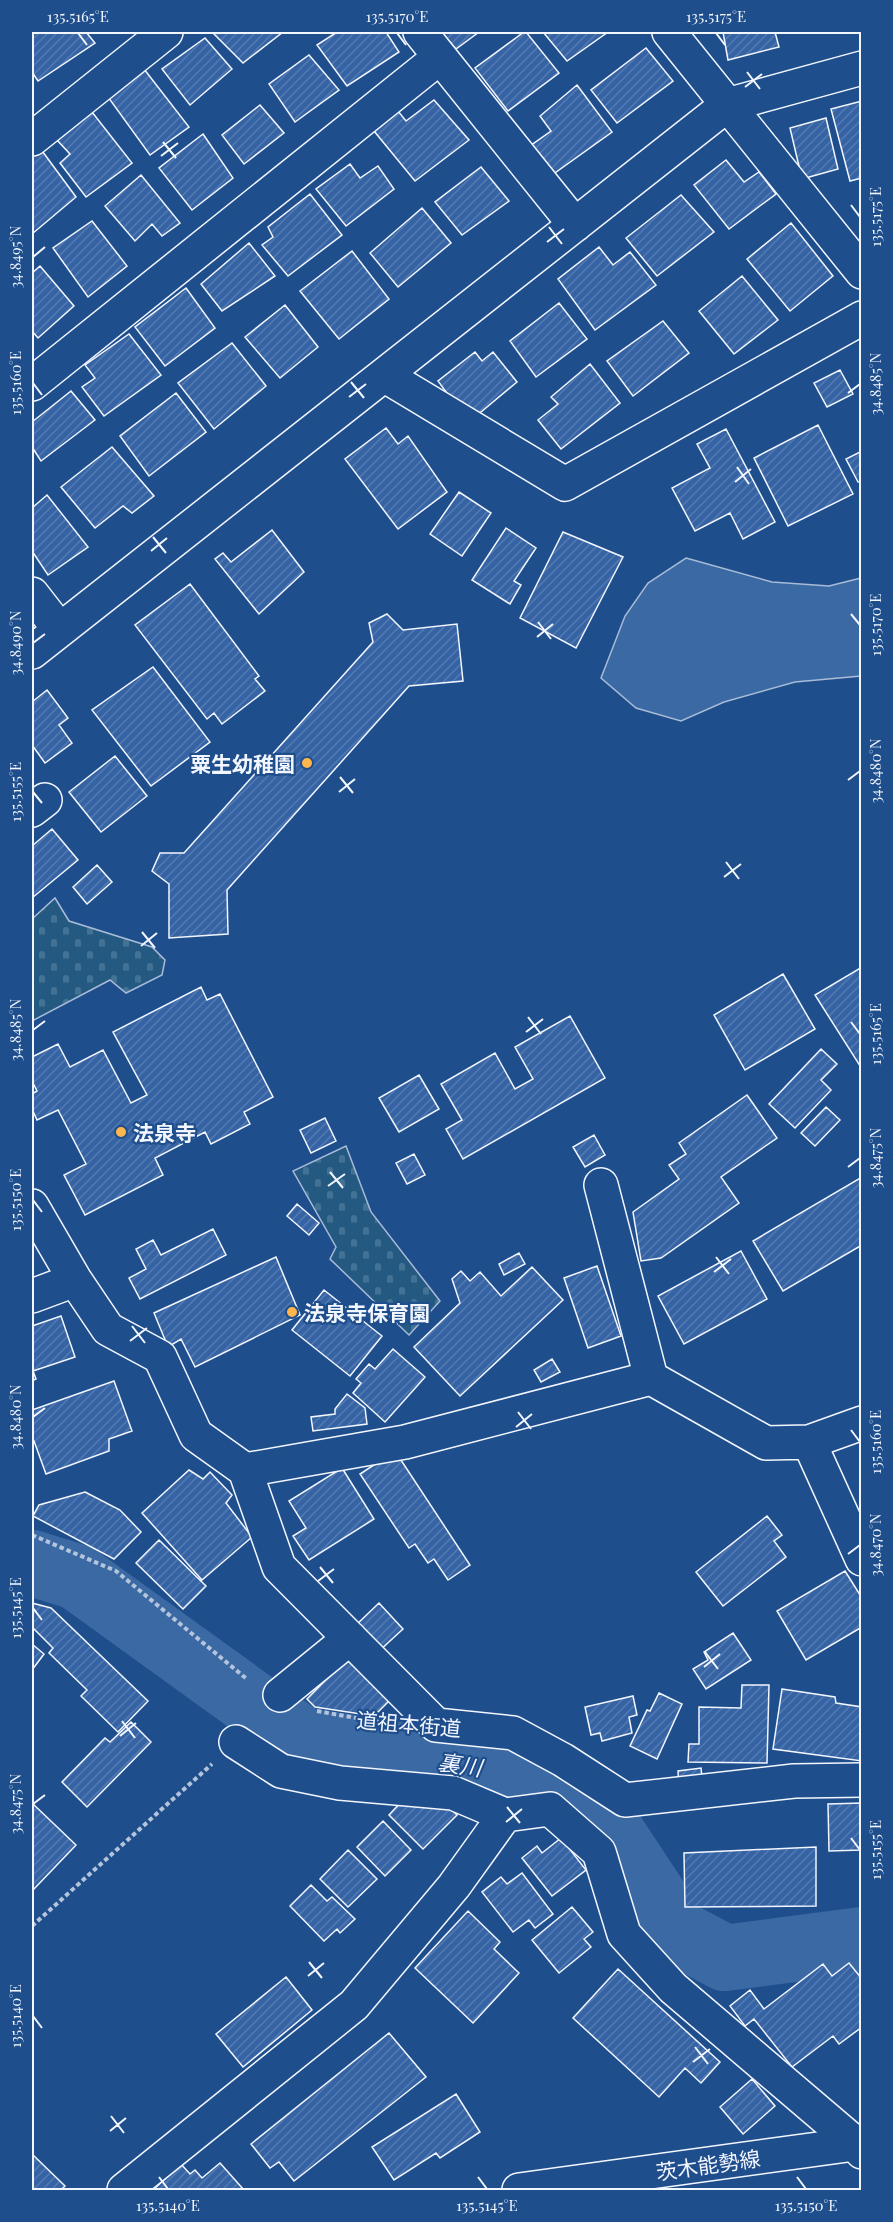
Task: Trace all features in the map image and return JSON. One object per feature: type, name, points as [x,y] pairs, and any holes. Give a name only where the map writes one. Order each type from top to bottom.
[{"type":"street","points":[[32,139],[166,32]]},
{"type":"street","points":[[420,32],[574,225]]},
{"type":"street","points":[[669,32],[861,272]]},
{"type":"street","points":[[32,384],[440,57]]},
{"type":"street","points":[[32,652],[728,105],[861,68]]},
{"type":"street","points":[[384,375],[565,484],[861,318]]},
{"type":"street","points":[[32,594],[60,630]]},
{"type":"street","points":[[601,1185],[651,1378]]},
{"type":"street","points":[[32,1206],[75,1280],[108,1329],[160,1357],[196,1434],[245,1470],[279,1567],[435,1725]]},
{"type":"street","points":[[32,1296],[75,1280]]},
{"type":"street","points":[[245,1470],[405,1442],[651,1378],[766,1443],[809,1442],[861,1423]]},
{"type":"street","points":[[809,1442],[861,1560]]},
{"type":"street","points":[[280,1695],[350,1638]]},
{"type":"street","name":"道祖本街道","points":[[435,1725],[513,1733],[563,1760],[625,1800],[794,1781],[861,1780]]},
{"type":"street","points":[[236,1742],[281,1771],[340,1783],[453,1792],[505,1815],[550,1809],[599,1852],[624,1934],[673,1988],[859,2146]]},
{"type":"street","points":[[550,1809],[563,1760]]},
{"type":"street","points":[[124,2190],[354,2005],[454,1886],[505,1815]]},
{"type":"street","name":"茨木能勢線","points":[[519,2190],[859,2146]]},
{"type":"path","name":"道祖本街道","points":[[32,1535],[116,1571],[243,1677],[310,1710],[373,1722],[435,1725]]},
{"type":"path","points":[[32,1926],[236,1742]]},
{"type":"green space","points":[[55,898],[69,921],[152,947],[165,960],[162,975],[126,993],[110,980],[32,1021],[32,919]]},
{"type":"green space","points":[[346,1146],[371,1212],[440,1301],[409,1335],[330,1259],[336,1247],[293,1171]]},
{"type":"shaded area","points":[[686,558],[772,582],[829,586],[861,578],[861,676],[795,682],[724,702],[681,721],[636,708],[601,678],[625,616],[648,583]]},
{"type":"building","points":[[86,32],[95,43],[38,81],[32,72],[32,33]]},
{"type":"building","points":[[212,32],[283,32],[243,63]]},
{"type":"building","points":[[337,32],[386,32],[399,52],[347,86],[317,45]]},
{"type":"building","points":[[441,32],[479,32],[456,49]]},
{"type":"building","points":[[524,32],[559,73],[508,111],[475,68]]},
{"type":"building","points":[[543,32],[608,32],[567,61]]},
{"type":"building","points":[[723,32],[775,32],[779,47],[728,60]]},
{"type":"building","points":[[205,38],[232,69],[190,105],[162,69]]},
{"type":"building","points":[[646,48],[673,81],[617,123],[591,90]]},
{"type":"building","points":[[309,55],[339,90],[295,122],[269,84]]},
{"type":"building","points":[[144,69],[189,127],[150,155],[108,97]]},
{"type":"building","points":[[577,85],[612,132],[552,175],[530,146],[551,131],[540,116]]},
{"type":"building","points":[[434,100],[469,140],[415,181],[374,131],[398,111],[406,121]]},
{"type":"building","points":[[862,101],[862,178],[850,181],[831,109]]},
{"type":"building","points":[[260,105],[284,133],[244,164],[222,135]]},
{"type":"building","points":[[92,112],[132,163],[86,197],[60,163],[70,154],[56,139]]},
{"type":"building","points":[[826,118],[838,169],[802,179],[790,128]]},
{"type":"building","points":[[203,134],[233,178],[192,210],[159,168]]},
{"type":"building","points":[[37,144],[76,197],[32,234],[32,149]]},
{"type":"building","points":[[726,160],[744,182],[759,172],[776,194],[729,229],[694,185]]},
{"type":"building","points":[[350,164],[360,178],[378,166],[394,189],[346,226],[316,189]]},
{"type":"building","points":[[481,167],[509,201],[462,235],[435,202]]},
{"type":"building","points":[[141,175],[180,223],[162,236],[152,224],[135,241],[105,206]]},
{"type":"building","points":[[310,194],[342,235],[288,276],[262,245],[273,237],[268,227]]},
{"type":"building","points":[[681,195],[714,232],[657,276],[626,238]]},
{"type":"building","points":[[422,208],[451,243],[398,287],[370,253]]},
{"type":"building","points":[[92,221],[127,266],[88,297],[53,248]]},
{"type":"building","points":[[791,223],[833,276],[790,311],[747,259]]},
{"type":"building","points":[[249,243],[275,276],[222,311],[201,284]]},
{"type":"building","points":[[599,247],[613,265],[630,252],[656,285],[595,330],[558,279]]},
{"type":"building","points":[[352,251],[389,299],[339,339],[300,291]]},
{"type":"building","points":[[40,266],[74,306],[38,338],[32,331],[32,273]]},
{"type":"building","points":[[742,276],[778,320],[734,354],[699,311]]},
{"type":"building","points":[[186,288],[215,328],[165,366],[135,327]]},
{"type":"building","points":[[559,303],[587,339],[536,377],[510,341]]},
{"type":"building","points":[[285,305],[318,347],[280,378],[245,337]]},
{"type":"building","points":[[663,321],[689,353],[633,396],[607,361]]},
{"type":"building","points":[[129,334],[161,375],[104,416],[82,387],[95,378],[85,365]]},
{"type":"building","points":[[232,343],[266,386],[214,429],[178,383]]},
{"type":"building","points":[[475,352],[482,361],[493,352],[517,382],[475,417],[465,405],[459,410],[438,381]]},
{"type":"building","points":[[590,364],[620,403],[561,449],[538,420],[558,404],[551,397]]},
{"type":"building","points":[[840,370],[853,394],[827,407],[814,383]]},
{"type":"building","points":[[71,391],[95,420],[41,461],[32,447],[32,422]]},
{"type":"building","points":[[176,393],[206,432],[149,476],[120,436]]},
{"type":"building","points":[[818,425],[853,494],[788,526],[754,458]]},
{"type":"building","points":[[386,428],[398,444],[408,436],[447,492],[398,529],[345,459]]},
{"type":"building","points":[[726,429],[775,522],[743,539],[730,513],[695,531],[672,488],[710,468],[697,444]]},
{"type":"building","points":[[112,447],[154,496],[132,513],[123,506],[95,528],[61,487]]},
{"type":"building","points":[[862,451],[862,481],[858,482],[846,459]]},
{"type":"building","points":[[459,492],[491,513],[462,556],[430,534]]},
{"type":"building","points":[[47,495],[88,547],[48,575],[32,551],[32,508]]},
{"type":"building","points":[[506,528],[536,548],[514,581],[521,585],[510,604],[472,580]]},
{"type":"building","points":[[272,530],[304,572],[259,614],[215,559],[223,553],[231,562]]},
{"type":"building","points":[[563,532],[623,557],[576,648],[520,618]]},
{"type":"building","points":[[190,584],[259,676],[255,679],[265,691],[222,724],[214,713],[207,719],[135,625]]},
{"type":"building","points":[[387,614],[403,630],[457,624],[463,681],[409,686],[227,890],[228,934],[169,938],[169,884],[152,871],[160,853],[184,853],[373,642],[369,623]]},
{"type":"building","points":[[153,667],[210,742],[151,786],[92,710]]},
{"type":"building","points":[[47,690],[68,718],[59,725],[72,743],[45,763],[32,745],[32,702]]},
{"type":"building","points":[[115,756],[147,796],[101,832],[69,792]]},
{"type":"building","points":[[52,829],[78,860],[32,898],[32,846]]},
{"type":"building","points":[[97,865],[112,882],[87,904],[73,887]]},
{"type":"building","points":[[862,967],[862,1069],[815,995]]},
{"type":"building","points":[[783,974],[815,1029],[745,1070],[714,1015]]},
{"type":"building","points":[[201,987],[207,1000],[220,994],[273,1097],[244,1112],[250,1124],[211,1144],[205,1132],[155,1158],[163,1175],[85,1215],[64,1175],[86,1164],[58,1110],[37,1120],[32,1109],[32,1094],[37,1091],[32,1081],[32,1057],[58,1044],[70,1067],[103,1050],[131,1103],[147,1095],[113,1032]]},
{"type":"building","points":[[570,1016],[605,1078],[463,1159],[446,1129],[462,1120],[441,1084],[495,1053],[515,1089],[533,1079],[515,1047]]},
{"type":"building","points":[[821,1049],[837,1064],[821,1080],[831,1090],[795,1128],[769,1104]]},
{"type":"building","points":[[419,1075],[439,1109],[399,1132],[379,1098]]},
{"type":"building","points":[[747,1095],[777,1138],[721,1177],[739,1203],[661,1258],[641,1261],[633,1212],[679,1179],[669,1165],[686,1154],[679,1143]]},
{"type":"building","points":[[826,1107],[840,1120],[815,1146],[801,1133]]},
{"type":"building","points":[[325,1118],[336,1141],[311,1153],[300,1130]]},
{"type":"building","points":[[594,1135],[605,1155],[585,1167],[573,1147]]},
{"type":"building","points":[[414,1154],[425,1175],[407,1184],[396,1163]]},
{"type":"building","points":[[862,1177],[862,1245],[783,1291],[753,1241]]},
{"type":"building","points":[[297,1204],[319,1223],[309,1235],[287,1216]]},
{"type":"building","points":[[213,1229],[226,1255],[140,1299],[129,1278],[146,1269],[136,1249],[153,1240],[161,1255]]},
{"type":"building","points":[[741,1251],[767,1299],[684,1344],[658,1296]]},
{"type":"building","points":[[519,1253],[525,1264],[504,1275],[499,1264]]},
{"type":"building","points":[[276,1257],[300,1315],[195,1367],[181,1339],[168,1347],[154,1313]]},
{"type":"building","points":[[597,1266],[621,1336],[588,1348],[564,1278]]},
{"type":"building","points":[[532,1267],[563,1300],[460,1396],[414,1347],[460,1303],[452,1279],[461,1271],[470,1281],[480,1272],[501,1296]]},
{"type":"building","points":[[324,1290],[382,1336],[350,1376],[292,1330]]},
{"type":"building","points":[[61,1316],[75,1357],[33,1371],[36,1379],[32,1381],[32,1326]]},
{"type":"building","points":[[393,1349],[425,1377],[385,1422],[353,1393],[361,1383],[356,1379],[369,1364],[375,1369]]},
{"type":"building","points":[[552,1359],[560,1372],[541,1382],[534,1370]]},
{"type":"building","points":[[114,1381],[132,1431],[109,1439],[109,1451],[46,1474],[34,1441],[32,1442],[32,1410]]},
{"type":"building","points":[[347,1394],[365,1408],[367,1424],[313,1431],[311,1417],[335,1414],[335,1409]]},
{"type":"building","points":[[395,1451],[470,1565],[448,1580],[434,1559],[428,1563],[415,1544],[409,1548],[360,1474]]},
{"type":"building","points":[[342,1468],[374,1519],[309,1560],[293,1536],[306,1528],[289,1501]]},
{"type":"building","points":[[189,1470],[203,1479],[210,1472],[232,1495],[226,1503],[252,1537],[202,1580],[142,1513]]},
{"type":"building","points":[[85,1492],[120,1510],[141,1532],[114,1559],[33,1516],[39,1505]]},
{"type":"building","points":[[767,1516],[782,1535],[774,1541],[786,1557],[723,1606],[696,1572]]},
{"type":"building","points":[[159,1540],[206,1586],[183,1609],[136,1563]]},
{"type":"building","points":[[845,1571],[862,1598],[862,1627],[806,1660],[777,1611]]},
{"type":"building","points":[[32,1603],[51,1608],[148,1701],[118,1732],[81,1696],[87,1690],[49,1653],[53,1648],[32,1627]]},
{"type":"building","points":[[379,1603],[403,1629],[378,1652],[354,1627]]},
{"type":"building","points":[[733,1633],[751,1660],[706,1689],[693,1669],[708,1660],[704,1652]]},
{"type":"building","points":[[32,1644],[44,1654],[32,1670]]},
{"type":"building","points":[[350,1655],[393,1697],[374,1716],[315,1707],[307,1699]]},
{"type":"building","points":[[742,1685],[769,1685],[767,1763],[688,1762],[689,1744],[699,1744],[699,1707],[741,1708]]},
{"type":"building","points":[[782,1689],[835,1697],[836,1703],[862,1707],[862,1761],[773,1749]]},
{"type":"building","points":[[659,1693],[682,1704],[657,1759],[630,1746],[647,1710],[650,1711]]},
{"type":"building","points":[[633,1696],[637,1715],[629,1717],[632,1733],[602,1741],[600,1733],[591,1735],[585,1707]]},
{"type":"building","points":[[131,1722],[151,1742],[87,1807],[62,1782],[105,1738],[110,1742]]},
{"type":"building","points":[[701,1768],[703,1786],[679,1788],[678,1771]]},
{"type":"building","points":[[403,1800],[443,1801],[457,1815],[423,1849],[389,1815]]},
{"type":"building","points":[[32,1803],[76,1845],[34,1889],[32,1887]]},
{"type":"building","points":[[862,1803],[862,1850],[829,1851],[828,1804]]},
{"type":"building","points":[[383,1821],[411,1850],[385,1876],[357,1847]]},
{"type":"building","points":[[561,1838],[586,1870],[552,1896],[522,1858],[537,1846],[542,1853]]},
{"type":"building","points":[[816,1847],[816,1906],[685,1907],[684,1853]]},
{"type":"building","points":[[348,1850],[377,1879],[348,1907],[320,1879]]},
{"type":"building","points":[[522,1873],[553,1914],[535,1928],[529,1920],[513,1932],[482,1892],[501,1877],[507,1884]]},
{"type":"building","points":[[311,1885],[327,1901],[332,1897],[355,1919],[340,1933],[337,1929],[324,1941],[290,1906]]},
{"type":"building","points":[[572,1907],[593,1932],[584,1939],[591,1947],[559,1973],[532,1940]]},
{"type":"building","points":[[468,1911],[500,1942],[494,1949],[519,1973],[473,2023],[415,1968]]},
{"type":"building","points":[[849,1963],[862,1979],[862,2027],[839,2044],[833,2036],[792,2067],[754,2019],[745,2026],[730,2006],[750,1990],[764,2009],[823,1964],[832,1976]]},
{"type":"building","points":[[618,1969],[720,2062],[701,2083],[685,2068],[659,2097],[573,2018]]},
{"type":"building","points":[[286,1977],[312,2010],[243,2067],[216,2034]]},
{"type":"building","points":[[389,2033],[426,2077],[294,2181],[279,2162],[270,2168],[251,2144]]},
{"type":"building","points":[[752,2079],[775,2106],[743,2134],[720,2107]]},
{"type":"building","points":[[456,2094],[480,2132],[440,2158],[436,2153],[394,2180],[372,2147]]},
{"type":"building","points":[[32,2154],[65,2186],[61,2190],[34,2190],[32,2188]]},
{"type":"building","points":[[220,2163],[244,2190],[153,2190],[181,2164],[190,2174],[195,2170],[202,2178]]},
{"type":"waterway","name":"裏川","points":[[32,1563],[77,1577],[304,1741],[542,1776],[600,1815],[678,1933],[725,1958],[862,1940]]},
{"type":"place","name":"粟生幼稚園","points":[[307,763]]},
{"type":"place","name":"法泉寺","points":[[121,1132]]},
{"type":"place","name":"法泉寺保育園","points":[[292,1312]]}]
